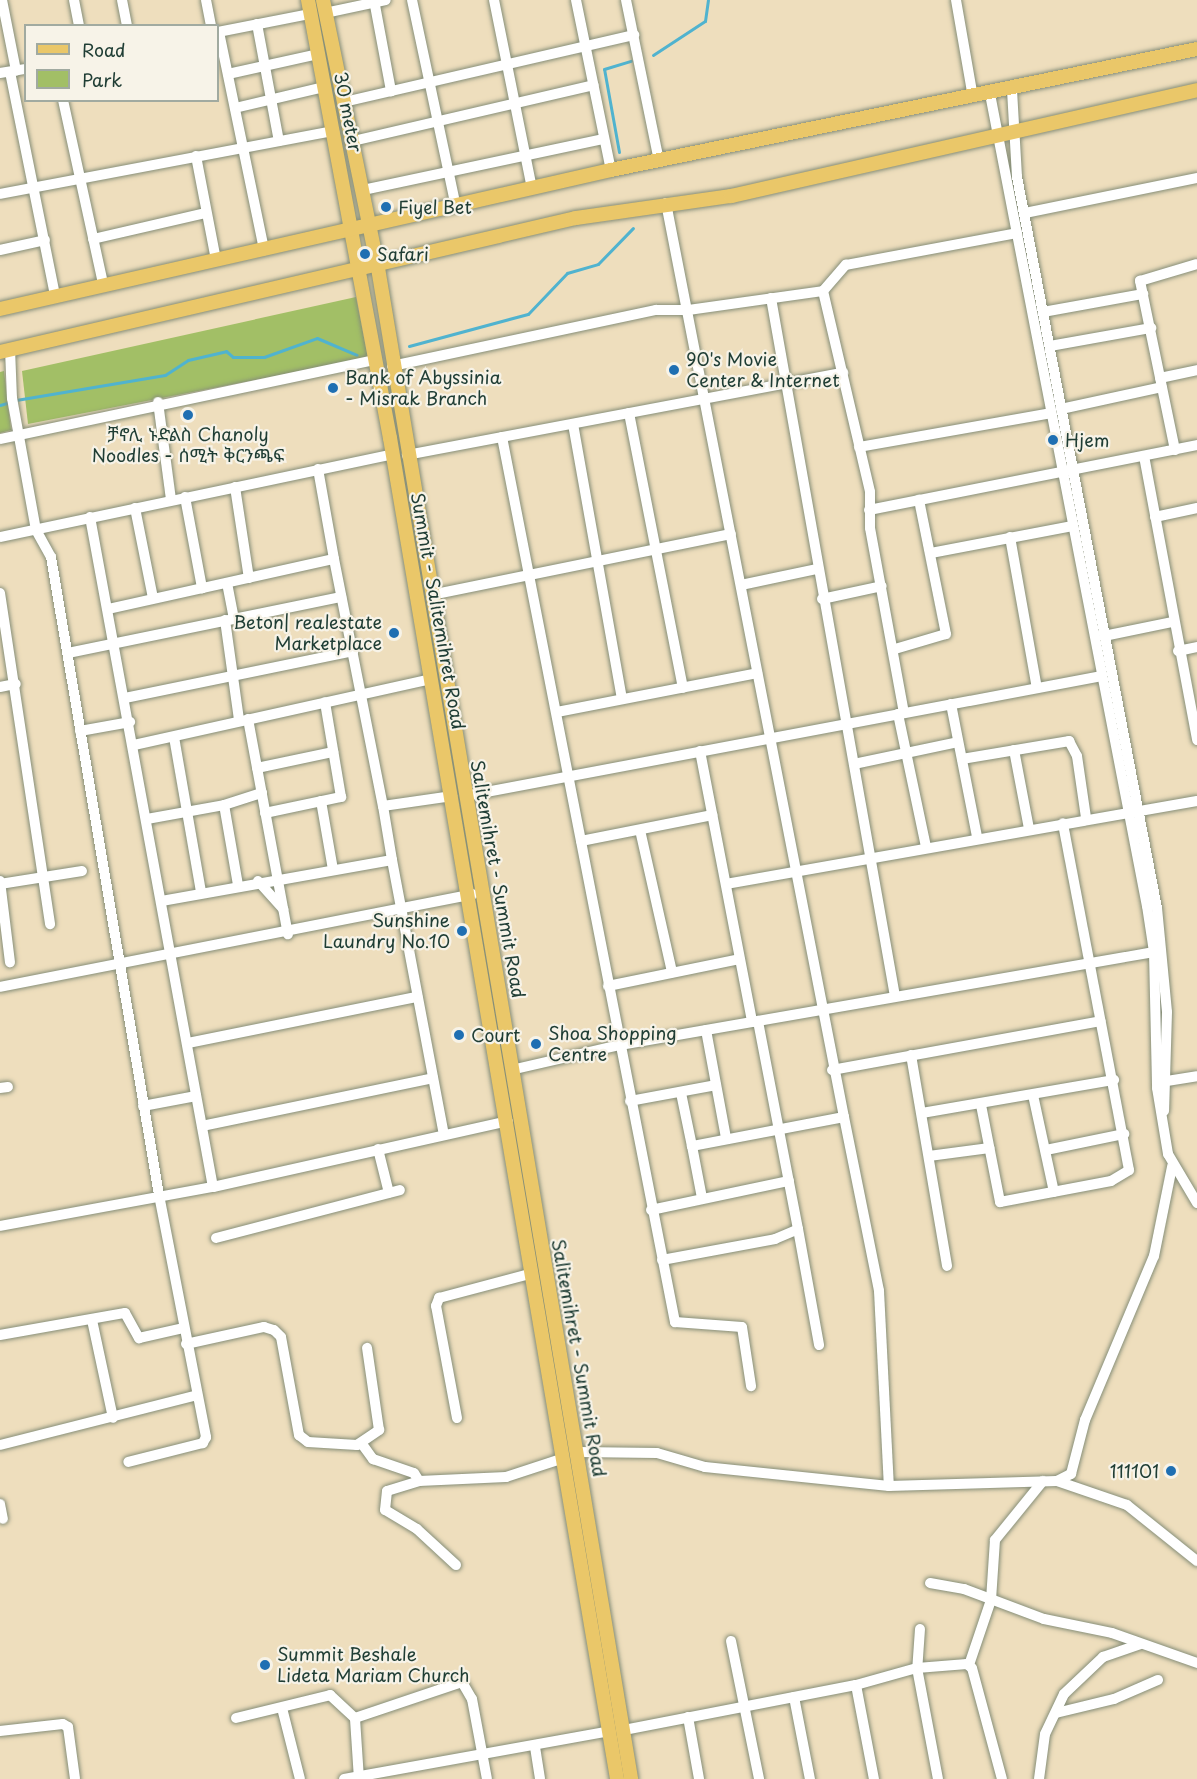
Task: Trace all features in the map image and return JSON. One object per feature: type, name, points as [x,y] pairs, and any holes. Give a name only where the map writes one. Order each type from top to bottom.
[{"type":"main road","name":"30 meter","points":[[309,7],[390,438]]},
{"type":"main road","name":"30 meter","points":[[324,7],[369,226]]},
{"type":"main road","points":[[0,309],[611,170],[1012,90],[1197,49]]},
{"type":"main road","points":[[5,351],[360,273],[576,218],[666,203],[731,196],[1197,90]]},
{"type":"main road","points":[[369,226],[378,268]]},
{"type":"main road","name":"Salitemihret - Summit Road","points":[[378,268],[392,366],[400,454],[431,595],[459,796],[511,1070],[593,1591]]},
{"type":"main road","name":"Summit - Salitemihret Road","points":[[390,438],[400,454],[431,679],[459,796]]},
{"type":"main road","points":[[476,893],[508,1121],[533,1274],[570,1451]]},
{"type":"main road","points":[[593,1591],[624,1730],[631,1779]]},
{"type":"main road","points":[[593,1591],[617,1779]]},
{"type":"street","points":[[2,0],[3,21],[55,296]]},
{"type":"street","points":[[74,0],[79,24]]},
{"type":"street","points":[[122,0],[127,24]]},
{"type":"street","points":[[206,0],[214,24]]},
{"type":"street","points":[[324,7],[386,0]]},
{"type":"street","points":[[412,0],[456,207]]},
{"type":"street","points":[[494,0],[532,189]]},
{"type":"street","points":[[576,0],[611,170]]},
{"type":"street","points":[[626,0],[659,161]]},
{"type":"street","points":[[956,0],[973,97]]},
{"type":"street","points":[[374,1],[392,91]]},
{"type":"street","points":[[219,30],[257,24],[309,7]]},
{"type":"street","points":[[257,24],[279,141]]},
{"type":"street","points":[[344,102],[634,34]]},
{"type":"street","points":[[219,41],[228,74],[264,250]]},
{"type":"street","points":[[228,74],[318,54]]},
{"type":"street","points":[[353,141],[594,85]]},
{"type":"street","points":[[235,108],[324,87]]},
{"type":"street","points":[[1012,90],[1017,131],[1015,158],[1050,346],[1056,411]]},
{"type":"street","points":[[990,94],[996,135],[1104,636],[1154,952],[1157,1088],[1172,1167],[1154,1256],[1085,1420],[1077,1466],[1057,1480]]},
{"type":"street","points":[[63,102],[103,284]]},
{"type":"street","points":[[0,194],[334,131]]},
{"type":"street","points":[[363,189],[603,139]]},
{"type":"street","points":[[196,156],[216,260]]},
{"type":"street","points":[[1025,213],[1197,178]]},
{"type":"street","points":[[666,203],[741,585],[820,1010],[879,1291],[890,1486]]},
{"type":"street","points":[[93,239],[206,213]]},
{"type":"street","points":[[392,366],[656,310],[688,310],[823,291],[846,265],[1017,233]]},
{"type":"street","points":[[0,250],[45,240]]},
{"type":"street","points":[[1174,450],[1143,294],[1142,277],[1197,264]]},
{"type":"street","points":[[823,291],[859,447],[895,649],[906,753],[926,847]]},
{"type":"street","points":[[1043,312],[1143,294]]},
{"type":"street","points":[[771,298],[783,386],[895,996]]},
{"type":"street","points":[[1050,346],[1151,328]]},
{"type":"street","points":[[5,351],[36,530],[51,557],[143,1106],[205,1441],[129,1462]]},
{"type":"street","points":[[0,439],[158,402],[374,360]]},
{"type":"street","points":[[859,447],[1056,411],[1161,383],[1197,370]]},
{"type":"street","points":[[0,537],[318,469],[705,401],[843,373]]},
{"type":"street","points":[[158,402],[171,500]]},
{"type":"street","points":[[630,413],[683,688]]},
{"type":"street","points":[[573,423],[622,699]]},
{"type":"street","points":[[502,437],[662,1260],[680,1326],[742,1327],[750,1386]]},
{"type":"street","points":[[869,510],[1197,445]]},
{"type":"street","points":[[1144,456],[1172,622],[1178,651],[1193,696],[1197,738]]},
{"type":"street","points":[[318,469],[340,597],[353,651],[383,806],[400,912],[444,1134]]},
{"type":"street","points":[[1068,471],[1072,526],[1131,811],[1163,949],[1167,1081],[1163,1114]]},
{"type":"street","points":[[235,487],[249,578]]},
{"type":"street","points":[[185,497],[202,588]]},
{"type":"street","points":[[895,649],[946,634],[919,500]]},
{"type":"street","points":[[135,508],[153,598]]},
{"type":"street","points":[[1155,517],[1197,508]]},
{"type":"street","points":[[90,517],[116,642],[213,1186]]},
{"type":"street","points":[[931,554],[1072,526]]},
{"type":"street","points":[[431,595],[731,534]]},
{"type":"street","points":[[1010,537],[1037,688]]},
{"type":"street","points":[[108,609],[334,559]]},
{"type":"street","points":[[741,585],[817,569]]},
{"type":"street","points":[[227,583],[232,675],[257,768],[288,934]]},
{"type":"street","points":[[822,599],[882,586]]},
{"type":"street","points":[[0,593],[46,876],[50,924]]},
{"type":"street","points":[[68,653],[340,597]]},
{"type":"street","points":[[1104,636],[1172,622]]},
{"type":"street","points":[[1178,651],[1197,647]]},
{"type":"street","points":[[125,698],[353,651]]},
{"type":"street","points":[[557,712],[757,673]]},
{"type":"street","points":[[383,806],[569,778],[700,751],[1102,676]]},
{"type":"street","points":[[134,745],[431,679]]},
{"type":"street","points":[[0,687],[16,684]]},
{"type":"street","points":[[265,813],[321,801],[342,793],[325,702]]},
{"type":"street","points":[[951,704],[977,836]]},
{"type":"street","points":[[80,731],[130,722]]},
{"type":"street","points":[[174,737],[201,892]]},
{"type":"street","points":[[854,764],[958,742]]},
{"type":"street","points":[[962,759],[1073,743],[1086,818]]},
{"type":"street","points":[[1014,750],[1029,829]]},
{"type":"street","points":[[700,751],[739,959],[779,1129],[819,1345]]},
{"type":"street","points":[[257,768],[333,752]]},
{"type":"street","points":[[147,819],[224,805],[262,793]]},
{"type":"street","points":[[321,801],[333,870]]},
{"type":"street","points":[[726,884],[977,836],[1197,801]]},
{"type":"street","points":[[224,805],[238,885]]},
{"type":"street","points":[[581,841],[712,815]]},
{"type":"street","points":[[981,1105],[1000,1202],[1126,1175],[1130,1165],[1063,823]]},
{"type":"street","points":[[640,830],[672,972]]},
{"type":"street","points":[[162,901],[278,877],[392,860]]},
{"type":"street","points":[[10,962],[0,883],[82,871]]},
{"type":"street","points":[[258,881],[284,909]]},
{"type":"street","points":[[0,987],[120,968],[400,912],[476,893]]},
{"type":"street","points":[[511,1070],[620,1045],[706,1029],[1089,960],[1154,952]]},
{"type":"street","points":[[608,986],[739,959]]},
{"type":"street","points":[[188,1043],[417,997]]},
{"type":"street","points":[[832,1070],[1101,1021]]},
{"type":"street","points":[[706,1029],[726,1138]]},
{"type":"street","points":[[911,1055],[947,1266]]},
{"type":"street","points":[[1167,1081],[1197,1076]]},
{"type":"street","points":[[201,1126],[433,1078]]},
{"type":"street","points":[[922,1113],[981,1105],[1114,1080]]},
{"type":"street","points":[[630,1101],[716,1085]]},
{"type":"street","points":[[681,1093],[702,1198]]},
{"type":"street","points":[[1033,1095],[1054,1192]]},
{"type":"street","points":[[143,1106],[196,1096]]},
{"type":"street","points":[[692,1146],[844,1117]]},
{"type":"street","points":[[0,1226],[213,1186],[508,1121]]},
{"type":"street","points":[[1046,1150],[1124,1134]]},
{"type":"street","points":[[929,1156],[989,1148]]},
{"type":"street","points":[[216,1238],[394,1191],[378,1149]]},
{"type":"street","points":[[1172,1167],[1197,1203]]},
{"type":"street","points":[[651,1210],[789,1181]]},
{"type":"street","points":[[662,1260],[775,1239],[798,1229]]},
{"type":"street","points":[[457,1418],[436,1306],[439,1298],[533,1274]]},
{"type":"street","points":[[0,1335],[129,1313],[139,1338],[183,1329]]},
{"type":"street","points":[[92,1320],[113,1418]]},
{"type":"street","points":[[186,1344],[264,1327],[274,1330],[281,1337],[303,1440],[362,1444],[379,1430],[367,1348]]},
{"type":"street","points":[[0,1445],[197,1395]]},
{"type":"street","points":[[362,1444],[373,1459],[414,1473],[419,1481]]},
{"type":"street","points":[[456,1565],[417,1529],[385,1510],[387,1491],[419,1481],[506,1477],[570,1451],[657,1454],[705,1467],[890,1486],[1057,1480],[1127,1505],[1197,1561]]},
{"type":"street","points":[[1002,1779],[969,1665],[991,1600],[994,1540],[1043,1481]]},
{"type":"street","points":[[0,1504],[3,1519]]},
{"type":"street","points":[[930,1583],[1140,1644],[1197,1663]]},
{"type":"street","points":[[920,1629],[917,1668],[939,1779]]},
{"type":"street","points":[[731,1641],[759,1779]]},
{"type":"street","points":[[1039,1779],[1045,1734],[1065,1694],[1103,1657],[1140,1644]]},
{"type":"street","points":[[624,1730],[856,1685],[917,1668],[969,1665]]},
{"type":"street","points":[[1056,1713],[1114,1699],[1158,1680]]},
{"type":"street","points":[[355,1718],[462,1682],[472,1699],[487,1779]]},
{"type":"street","points":[[856,1685],[874,1779]]},
{"type":"street","points":[[236,1718],[330,1695],[355,1718],[359,1778]]},
{"type":"street","points":[[794,1697],[810,1779]]},
{"type":"street","points":[[282,1708],[300,1779]]},
{"type":"street","points":[[688,1717],[699,1779]]},
{"type":"street","points":[[0,1731],[63,1724],[68,1727],[75,1779]]},
{"type":"street","points":[[344,1779],[535,1747],[610,1731]]},
{"type":"street","points":[[535,1747],[540,1779]]},
{"type":"green space","points":[[356,297],[368,358],[28,424],[22,371]]},
{"type":"green space","points":[[4,371],[11,430],[0,433],[0,372]]},
{"type":"waterway","points":[[653,55],[705,21],[708,0]]},
{"type":"waterway","points":[[619,152],[604,69],[631,61]]},
{"type":"waterway","points":[[409,346],[528,314],[567,273],[598,264],[633,228]]},
{"type":"waterway","points":[[16,400],[165,375],[188,360],[226,351],[233,357],[264,357],[317,338],[357,355]]},
{"type":"waterway","points":[[0,405],[10,402]]},
{"type":"place","name":"Fiyel Bet","points":[[386,207]]},
{"type":"place","name":"Safari","points":[[365,254]]},
{"type":"place","name":"90's Movie Center & Internet","points":[[674,370]]},
{"type":"place","name":"Bank of Abyssinia - Misrak Branch","points":[[333,388]]},
{"type":"place","name":"ቻኖሊ ኑድልስ Chanoly Noodles - ሰሚት ቅርንጫፍ","points":[[188,415]]},
{"type":"place","name":"Hjem","points":[[1053,440]]},
{"type":"place","name":"Beton| realestate Marketplace","points":[[394,633]]},
{"type":"place","name":"Sunshine Laundry No.10","points":[[462,931]]},
{"type":"place","name":"Court","points":[[459,1035]]},
{"type":"place","name":"Shoa Shopping Centre","points":[[536,1044]]},
{"type":"place","name":"111101","points":[[1171,1471]]},
{"type":"place","name":"Summit Beshale Lideta Mariam Church","points":[[265,1665]]}]
